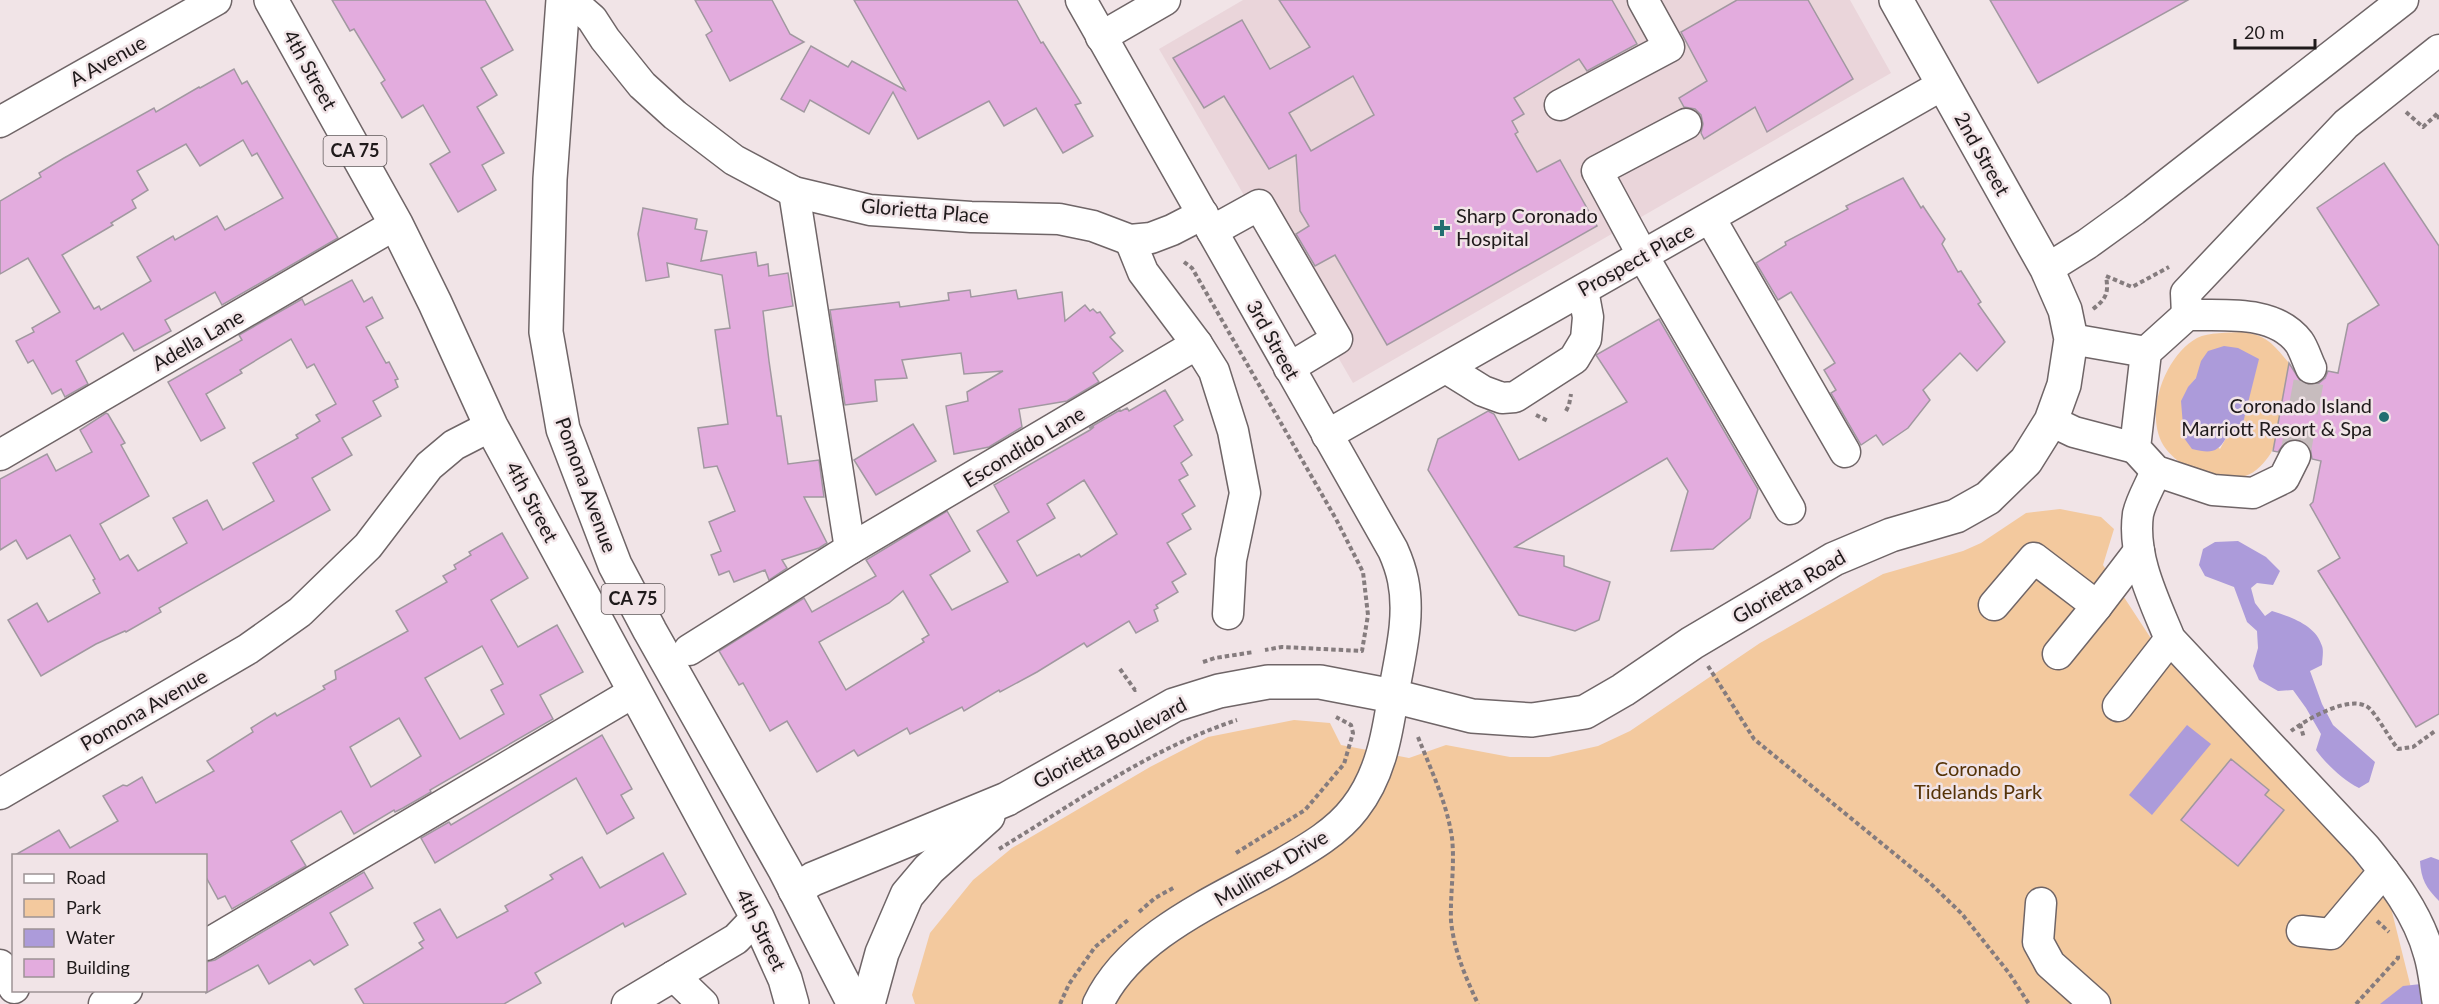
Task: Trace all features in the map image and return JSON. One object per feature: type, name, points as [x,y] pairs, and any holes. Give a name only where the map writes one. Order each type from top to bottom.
[{"type":"main road","name":"4th Street","points":[[271,0],[396,224],[491,426],[757,917],[784,979],[792,1004]]},
{"type":"main road","name":"Pomona Avenue","points":[[563,0],[550,179],[546,322],[553,383],[563,429],[615,565],[795,890]]},
{"type":"main road","name":"2nd Street","points":[[1896,0],[2076,320]]},
{"type":"main road","name":"Glorietta Road","points":[[1393,696],[1472,716],[1532,720],[1585,712],[1623,690],[1692,643],[1834,559],[1891,535],[1956,516],[1988,498],[2026,461],[2050,421],[2064,385],[2076,320]]},
{"type":"main road","name":"Glorietta Boulevard","points":[[795,890],[813,879],[1007,799],[1174,705],[1219,691],[1268,682],[1320,682],[1393,696]]},
{"type":"main road","name":"Glorietta Boulevard","points":[[868,1004],[882,952],[907,895],[929,869],[1007,799]]},
{"type":"main road","name":"CA 75","points":[[795,890],[854,1004]]},
{"type":"street","name":"A Avenue","points":[[0,122],[216,0]]},
{"type":"street","name":"Glorietta Place","points":[[570,0],[592,19],[642,85],[675,115],[734,160],[794,192],[870,210],[971,217],[1059,219],[1093,226],[1130,240]]},
{"type":"street","name":"3rd Street","points":[[1081,0],[1393,550],[1403,580],[1406,612],[1393,696]]},
{"type":"street","points":[[1101,37],[1165,0]]},
{"type":"street","points":[[1560,105],[1669,47],[1643,0]]},
{"type":"street","points":[[2047,268],[2087,244],[2134,210],[2403,0]]},
{"type":"street","points":[[2187,315],[2186,292],[2338,133],[2439,50]]},
{"type":"street","name":"Prospect Place","points":[[1327,435],[1944,84]]},
{"type":"street","points":[[1686,124],[1596,171],[1791,509]]},
{"type":"street","points":[[794,192],[850,549]]},
{"type":"street","points":[[1228,614],[1231,560],[1245,493],[1233,431],[1214,371],[1197,344],[1143,272],[1130,240],[1151,238],[1207,223],[1259,205],[1337,339],[1289,368]]},
{"type":"street","points":[[1710,218],[1845,452]]},
{"type":"street","name":"Adella Lane","points":[[0,455],[396,224]]},
{"type":"street","points":[[1446,368],[1483,391],[1502,398],[1515,397],[1574,359],[1586,339],[1588,317],[1583,290]]},
{"type":"street","points":[[2135,448],[2146,352],[2187,315],[2253,316],[2278,325],[2299,342],[2311,368]]},
{"type":"street","points":[[2076,320],[2146,352]]},
{"type":"street","name":"Escondido Lane","points":[[689,650],[850,549],[1197,344]]},
{"type":"street","points":[[2050,421],[2074,432],[2135,448],[2156,471],[2213,490],[2253,493],[2284,478],[2295,456]]},
{"type":"street","name":"Pomona Avenue","points":[[0,794],[248,649],[300,612],[368,546],[429,466],[454,445],[491,426]]},
{"type":"street","points":[[2156,471],[2139,513],[2139,550],[2152,596],[2170,639],[2365,847],[2384,872],[2410,908],[2429,953],[2438,1004]]},
{"type":"street","points":[[2058,654],[2139,550]]},
{"type":"street","points":[[1994,605],[2034,558],[2097,606]]},
{"type":"street","points":[[2118,706],[2170,639]]},
{"type":"street","points":[[207,944],[634,692]]},
{"type":"street","name":"Mullinex Drive","points":[[1098,1004],[1103,993],[1127,962],[1149,941],[1300,853],[1332,831],[1355,809],[1371,783],[1388,732],[1393,696]]},
{"type":"street","points":[[2302,931],[2331,934],[2384,872]]},
{"type":"street","points":[[2041,903],[2038,942],[2050,964],[2095,1004]]},
{"type":"street","points":[[627,1004],[736,939],[757,917]]},
{"type":"street","points":[[0,965],[12,986]]},
{"type":"street","points":[[674,976],[703,1004]]},
{"type":"street","points":[[105,1004],[125,992]]},
{"type":"path","points":[[2404,108],[2423,127],[2438,113],[2439,120]]},
{"type":"path","points":[[1184,262],[1192,268],[1336,519],[1363,572],[1368,615],[1362,651]]},
{"type":"path","points":[[2076,320],[2104,300],[2108,290],[2106,276]]},
{"type":"path","points":[[1692,643],[1754,739],[1929,882],[1962,914],[2009,973],[2029,1004]]},
{"type":"path","points":[[2284,736],[2307,720],[2351,703],[2362,703],[2371,709],[2398,748],[2413,747],[2435,731]]},
{"type":"path","points":[[1227,858],[1305,810],[1344,764],[1353,733],[1351,725],[1330,714]]},
{"type":"path","points":[[991,854],[1141,762],[1201,732],[1246,717]]},
{"type":"path","points":[[1418,737],[1443,800],[1452,837],[1451,921],[1461,967],[1478,1004]]},
{"type":"path","points":[[1138,912],[1155,898],[1176,887]]},
{"type":"path","points":[[2358,902],[2394,938]]},
{"type":"path","points":[[1060,1004],[1069,984],[1095,947],[1129,919]]},
{"type":"path","points":[[2356,1004],[2398,958],[2396,948]]},
{"type":"shaded area","name":"Sharp Coronado Hospital","points":[[1243,0],[1850,0],[1891,73],[1353,383],[1159,49]]},
{"type":"green space","points":[[2242,332],[2264,338],[2289,363],[2279,424],[2271,453],[2260,467],[2249,475],[2224,478],[2191,469],[2173,457],[2159,436],[2156,421],[2157,405],[2166,373],[2185,347],[2202,336]],"holes":[[[2196,378],[2226,438],[2220,449],[2187,417],[2184,400],[2187,390]]]},
{"type":"green space","name":"Coronado Tidelands Park","points":[[2060,509],[2101,517],[2114,529],[2103,565],[2150,637],[2180,674],[2335,835],[2391,908],[2415,1004],[915,1004],[912,995],[930,933],[973,880],[1012,848],[1150,767],[1208,737],[1294,720],[1330,723],[1341,745],[1409,758],[1446,745],[1510,757],[1549,757],[1598,746],[1630,731],[1760,643],[1883,574],[1963,551],[1981,543],[2026,513]]},
{"type":"water","points":[[2224,346],[2238,348],[2259,359],[2240,435],[2226,438],[2216,450],[2192,449],[2184,438],[2181,401],[2196,378],[2201,361],[2208,351]]},
{"type":"water","points":[[2238,541],[2266,557],[2280,571],[2273,585],[2257,583],[2251,588],[2255,603],[2265,616],[2272,611],[2295,619],[2309,627],[2319,639],[2323,648],[2322,665],[2310,671],[2322,704],[2333,725],[2375,762],[2369,782],[2359,788],[2335,771],[2316,750],[2321,734],[2293,690],[2278,691],[2259,680],[2253,666],[2258,648],[2257,631],[2247,622],[2234,587],[2205,576],[2199,565],[2203,549],[2215,542]]},
{"type":"water","points":[[2187,725],[2211,744],[2152,815],[2129,795]]},
{"type":"water","points":[[2431,857],[2439,860],[2439,901],[2428,887],[2422,873],[2420,861]]},
{"type":"water","points":[[2439,982],[2439,1004],[2380,1004],[2403,986]]},
{"type":"building","points":[[332,0],[485,0],[513,50],[481,68],[497,95],[477,107],[504,153],[482,165],[496,190],[458,212],[430,164],[450,152],[423,105],[402,118],[381,83],[385,80],[354,29],[350,31]]},
{"type":"building","points":[[695,0],[772,0],[790,34],[804,42],[730,81],[706,35],[712,31]]},
{"type":"building","points":[[854,0],[1017,0],[1041,43],[1043,42],[1081,103],[1075,105],[1093,136],[1063,153],[1036,108],[1004,126],[989,101],[918,139],[893,92],[869,134],[810,100],[804,112],[781,99],[811,46],[848,67],[852,61],[905,90]]},
{"type":"building","points":[[1279,0],[1612,0],[1637,44],[1587,71],[1579,59],[1514,98],[1524,114],[1512,121],[1518,132],[1515,134],[1537,172],[1560,160],[1597,226],[1387,345],[1335,255],[1315,266],[1296,234],[1309,226],[1300,211],[1296,155],[1269,169],[1224,96],[1204,108],[1173,58],[1242,20],[1270,69],[1310,47]],"holes":[[[1353,76],[1374,115],[1311,151],[1289,113]]]},
{"type":"building","points":[[1737,0],[1808,0],[1853,79],[1767,132],[1755,107],[1704,139],[1701,133],[1703,124],[1701,115],[1695,109],[1684,107],[1679,98],[1707,81],[1681,32]]},
{"type":"building","points":[[1990,0],[2188,0],[2038,83]]},
{"type":"building","points":[[234,69],[242,84],[247,81],[338,238],[222,305],[215,292],[165,320],[171,331],[134,351],[123,333],[76,361],[88,384],[65,397],[61,389],[52,394],[33,360],[28,363],[16,341],[34,332],[32,328],[60,312],[28,258],[0,274],[0,201],[41,177],[39,173],[64,158],[154,108],[156,112]],"holes":[[[243,140],[252,156],[257,153],[283,198],[225,230],[217,216],[175,240],[173,236],[137,257],[151,281],[101,310],[99,306],[94,309],[62,255],[113,225],[111,223],[136,208],[132,200],[148,190],[137,171],[186,144],[200,166]]]},
{"type":"building","name":"Coronado Island Marriott Resort & Spa","points":[[2384,163],[2439,246],[2439,714],[2416,727],[2318,571],[2340,558],[2310,505],[2313,502],[2321,461],[2312,459],[2310,447],[2302,440],[2286,441],[2278,452],[2273,451],[2289,363],[2301,382],[2309,385],[2319,383],[2328,371],[2338,373],[2348,324],[2379,305],[2317,208]]},
{"type":"building","points":[[1903,178],[1921,208],[1923,206],[1945,239],[1942,244],[1958,272],[1961,271],[1981,302],[1978,304],[2005,342],[1977,371],[1960,353],[1923,390],[1930,400],[1908,428],[1883,445],[1876,435],[1861,445],[1831,393],[1836,390],[1824,370],[1835,363],[1791,292],[1778,300],[1756,263],[1786,245],[1785,242],[1848,209],[1846,206]]},
{"type":"building","points":[[643,208],[697,219],[695,229],[707,231],[701,261],[756,252],[758,266],[768,264],[769,276],[788,273],[793,306],[763,311],[769,361],[777,416],[781,416],[788,464],[819,460],[824,497],[804,497],[827,543],[819,548],[782,560],[787,568],[769,580],[765,570],[734,582],[729,571],[719,575],[711,555],[721,551],[709,522],[735,511],[717,466],[704,468],[698,428],[728,424],[715,330],[730,328],[722,275],[667,263],[669,277],[646,281],[638,234]]},
{"type":"building","points":[[352,280],[364,302],[372,297],[383,318],[366,327],[386,363],[389,362],[398,379],[395,380],[398,387],[373,401],[381,416],[342,438],[352,455],[312,478],[330,510],[159,608],[161,612],[126,632],[96,644],[41,676],[8,620],[37,603],[48,622],[100,593],[93,580],[95,579],[70,535],[27,559],[16,540],[0,550],[0,479],[47,454],[56,471],[92,452],[80,430],[106,413],[125,443],[121,445],[149,496],[100,524],[120,560],[128,555],[138,571],[187,543],[173,518],[207,500],[223,530],[274,501],[253,463],[298,438],[296,435],[320,421],[316,415],[336,404],[314,364],[307,368],[291,339],[240,370],[242,373],[206,394],[225,428],[201,441],[168,382],[242,340],[239,335],[302,299],[305,305]]},
{"type":"building","points":[[970,290],[971,297],[1016,290],[1018,299],[1062,292],[1065,321],[1085,305],[1090,311],[1093,309],[1097,313],[1100,312],[1115,333],[1110,337],[1123,351],[1093,373],[1099,382],[1067,401],[1019,409],[1022,427],[989,447],[954,454],[946,406],[968,401],[967,392],[1003,371],[964,374],[961,353],[902,360],[907,378],[875,380],[877,401],[845,405],[830,310],[899,302],[900,307],[949,300],[948,293]]},
{"type":"building","points":[[1659,319],[1758,489],[1750,518],[1713,549],[1671,551],[1688,491],[1667,458],[1515,547],[1564,556],[1564,566],[1610,582],[1599,620],[1575,631],[1519,615],[1428,470],[1438,439],[1488,411],[1494,414],[1519,460],[1627,402],[1596,355]]},
{"type":"building","points":[[1165,390],[1183,420],[1174,426],[1192,455],[1181,463],[1188,475],[1179,480],[1195,506],[1182,514],[1191,529],[1167,543],[1186,574],[1172,582],[1178,592],[1156,605],[1158,608],[1154,610],[1158,621],[1136,633],[1129,621],[1087,647],[1084,643],[1037,672],[1000,692],[999,690],[964,711],[962,707],[910,734],[907,728],[858,756],[854,750],[817,772],[787,721],[770,731],[743,683],[739,685],[719,651],[804,598],[812,612],[876,576],[866,560],[947,511],[970,551],[930,575],[952,610],[1008,582],[977,531],[1009,512],[994,485],[1090,430],[1094,427],[1089,428],[1120,410],[1127,408],[1129,411]],"holes":[[[1084,480],[1117,534],[1081,557],[1079,554],[1037,576],[1017,541],[1055,518],[1047,504]],[[903,591],[929,635],[922,639],[924,642],[846,690],[819,642],[889,603]]]},
{"type":"building","points":[[913,424],[936,461],[876,495],[854,460]]},
{"type":"building","points":[[502,533],[528,578],[491,600],[518,647],[557,625],[583,672],[540,695],[553,719],[430,790],[431,792],[395,812],[394,810],[354,834],[341,811],[291,841],[306,866],[232,909],[225,896],[218,899],[207,879],[207,854],[17,854],[59,830],[70,848],[118,821],[103,796],[142,777],[156,803],[214,771],[207,761],[253,732],[251,728],[275,713],[277,716],[325,689],[323,686],[336,679],[335,671],[408,631],[396,611],[447,582],[443,576],[456,569],[454,565],[471,555],[469,552]],"holes":[[[482,646],[503,684],[491,690],[504,714],[460,739],[425,678]],[[399,718],[421,756],[371,787],[350,747]]]},
{"type":"building","points":[[602,735],[632,789],[621,795],[634,818],[607,834],[576,778],[435,863],[421,838],[449,822],[451,825]]},
{"type":"building","points":[[2231,759],[2269,790],[2265,795],[2284,810],[2238,866],[2181,820]]},
{"type":"building","points":[[663,853],[686,894],[625,927],[623,923],[535,973],[541,983],[504,1004],[364,1004],[355,989],[423,948],[419,943],[424,940],[414,923],[440,909],[457,938],[508,911],[505,906],[553,879],[550,875],[582,857],[600,888]]},
{"type":"building","points":[[364,872],[373,888],[330,913],[348,945],[314,965],[310,960],[269,984],[258,965],[206,993],[207,962],[215,960]]},
{"type":"tunnel","points":[[2295,456],[2311,368]]},
{"type":"place","name":"Sharp Coronado Hospital","points":[[1442,228]]},
{"type":"place","name":"Coronado Island Marriott Resort & Spa","points":[[2384,417]]}]
